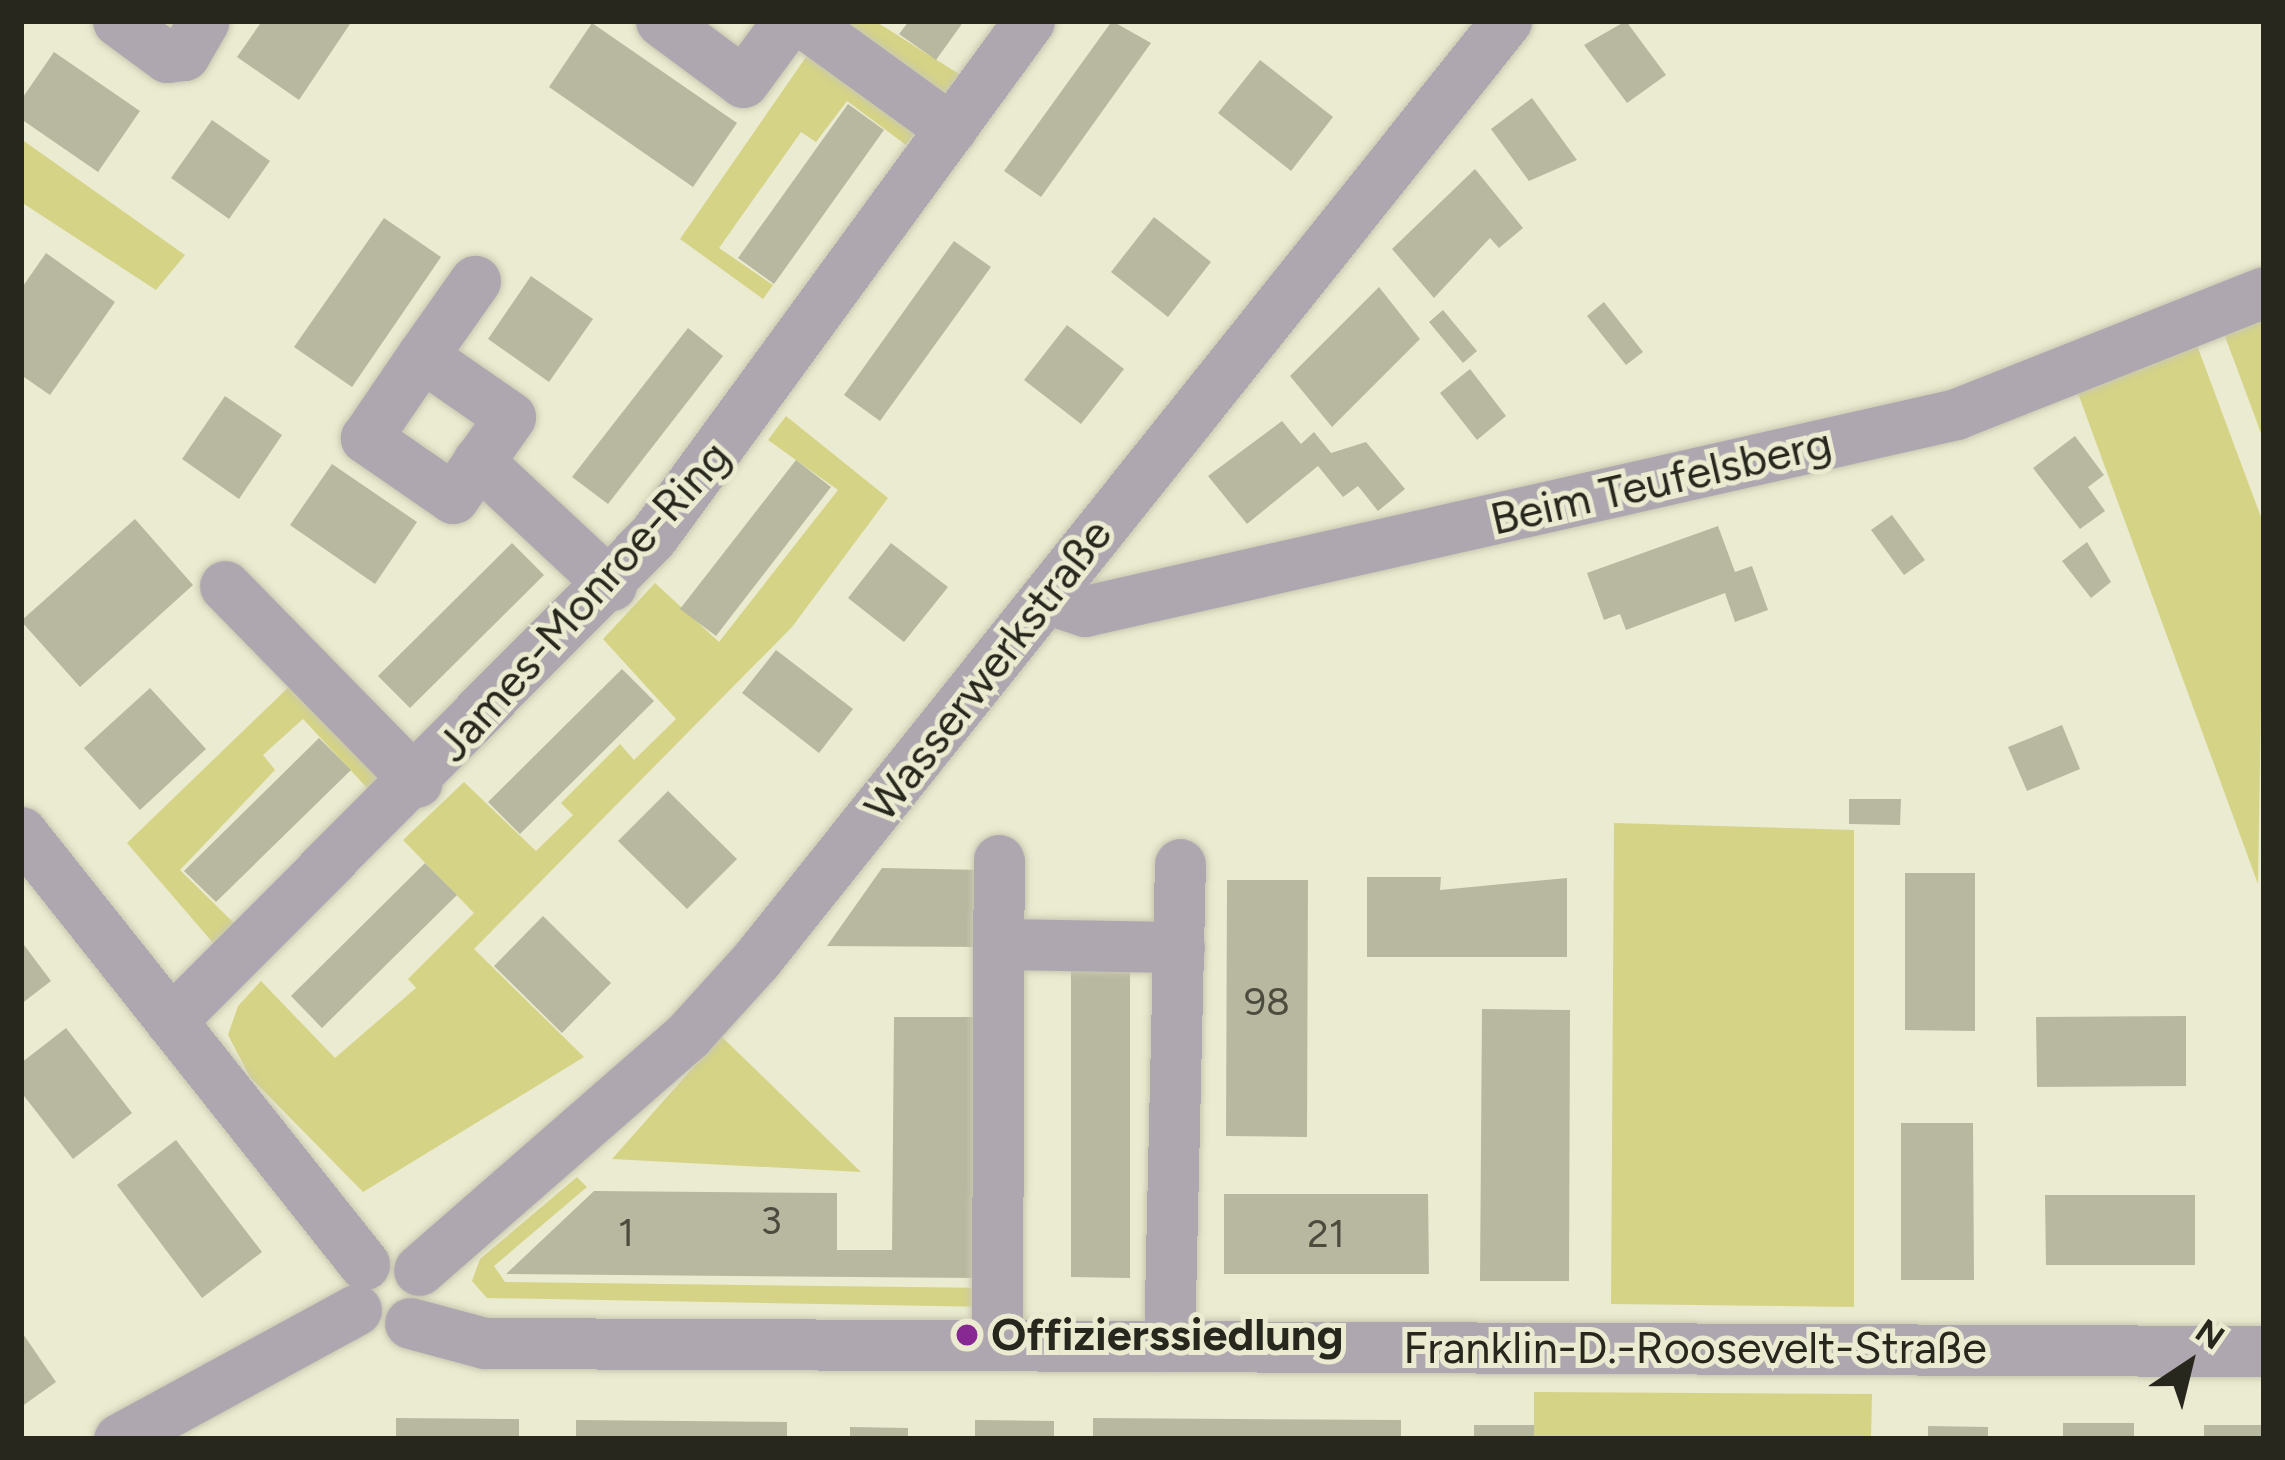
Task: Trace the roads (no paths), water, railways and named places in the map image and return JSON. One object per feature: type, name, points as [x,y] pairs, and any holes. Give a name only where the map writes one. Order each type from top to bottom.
[{"type":"street","points":[[118,21],[167,57],[184,55],[204,21]]},
{"type":"street","points":[[661,21],[743,82],[788,21]]},
{"type":"street","points":[[802,21],[951,129]]},
{"type":"street","name":"James-Monroe-Ring","points":[[171,1022],[610,585],[710,467],[1029,21]]},
{"type":"street","name":"Wasserwerkstraße","points":[[419,1270],[707,1016],[1506,21]]},
{"type":"street","points":[[422,356],[510,417],[453,498],[366,438],[422,356],[475,281]]},
{"type":"street","name":"Beim Teufelsberg","points":[[1045,598],[1085,611],[1956,414],[2264,292]]},
{"type":"street","points":[[478,461],[610,585]]},
{"type":"street","points":[[225,586],[417,782]]},
{"type":"street","points":[[21,832],[171,1022],[360,1287]]},
{"type":"street","points":[[997,1346],[999,860]]},
{"type":"street","points":[[1169,1346],[1180,864]]},
{"type":"street","points":[[1000,944],[1179,947]]},
{"type":"street","points":[[119,1439],[403,1258],[419,1270],[425,1299],[410,1323]]},
{"type":"street","name":"Franklin-D.-Roosevelt-Straße","points":[[360,1287],[386,1330],[410,1323],[484,1343],[2264,1351]]},
{"type":"place","name":"Offizierssiedlung","points":[[967,1335]]}]
